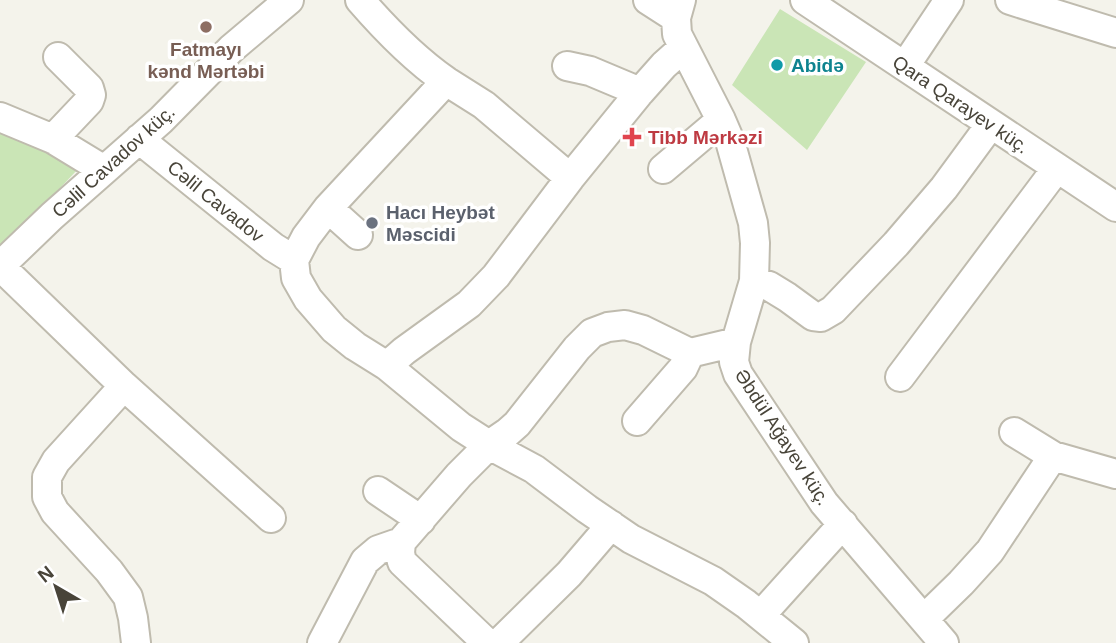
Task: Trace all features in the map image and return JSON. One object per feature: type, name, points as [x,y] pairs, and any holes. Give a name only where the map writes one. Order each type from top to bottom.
[{"type":"street","name":"Cəlil Cavadov küç.","points":[[0,266],[52,215],[161,120],[231,49],[289,0]]},
{"type":"street","points":[[360,0],[387,32],[429,69],[484,105],[570,178]]},
{"type":"street","points":[[648,0],[678,9]]},
{"type":"street","name":"Qara Qarayev küç.","points":[[805,0],[1116,207]]},
{"type":"street","points":[[905,66],[949,0]]},
{"type":"street","points":[[1010,0],[1116,33]]},
{"type":"street","name":"Əbdül Ağayev küç.","points":[[678,9],[677,34],[730,141],[753,223],[754,281],[736,342],[734,362],[738,374],[824,503],[944,643]]},
{"type":"street","points":[[387,366],[469,304],[496,276],[570,178],[640,92],[683,48]]},
{"type":"street","points":[[53,139],[89,101],[91,94],[89,88],[58,57]]},
{"type":"street","points":[[567,66],[590,71],[640,92]]},
{"type":"street","points":[[446,80],[328,208],[306,237],[294,260],[296,278],[307,299],[334,329],[387,366],[461,427],[534,469],[631,539],[713,580],[794,643]]},
{"type":"street","points":[[0,117],[53,139],[104,170]]},
{"type":"street","points":[[663,169],[721,120]]},
{"type":"street","points":[[754,281],[769,286],[814,316],[821,317],[833,310],[896,244],[944,188],[991,124]]},
{"type":"street","name":"Cəlil Cavadov","points":[[139,139],[273,247],[294,260]]},
{"type":"street","points":[[900,377],[1057,168]]},
{"type":"street","points":[[328,208],[359,235]]},
{"type":"street","points":[[0,266],[124,386],[271,518]]},
{"type":"street","points":[[322,643],[365,561],[378,550],[401,542],[459,475],[489,445],[517,424],[576,348],[592,333],[625,325],[643,330],[690,352],[736,342]]},
{"type":"street","points":[[637,421],[683,368],[690,352]]},
{"type":"street","points":[[124,386],[56,461],[47,477],[47,497],[55,512],[109,571],[128,597],[136,643]]},
{"type":"street","points":[[1014,432],[1053,456],[1116,474]]},
{"type":"street","points":[[924,619],[990,551],[1053,456]]},
{"type":"street","points":[[378,491],[421,520]]},
{"type":"street","points":[[761,615],[843,524]]},
{"type":"street","points":[[499,643],[569,574],[611,525]]},
{"type":"street","points":[[401,542],[402,562],[487,643]]},
{"type":"green space","points":[[780,9],[866,62],[807,150],[732,85]]},
{"type":"green space","points":[[0,129],[26,136],[78,169],[0,252]]},
{"type":"place","name":"Fatmayı kənd Mərtəbi","points":[[206,27]]},
{"type":"place","name":"Abidə","points":[[777,65]]},
{"type":"place","name":"Tibb Mərkəzi","points":[[632,137]]},
{"type":"place","name":"Hacı Heybət Məscidi","points":[[372,223]]}]
